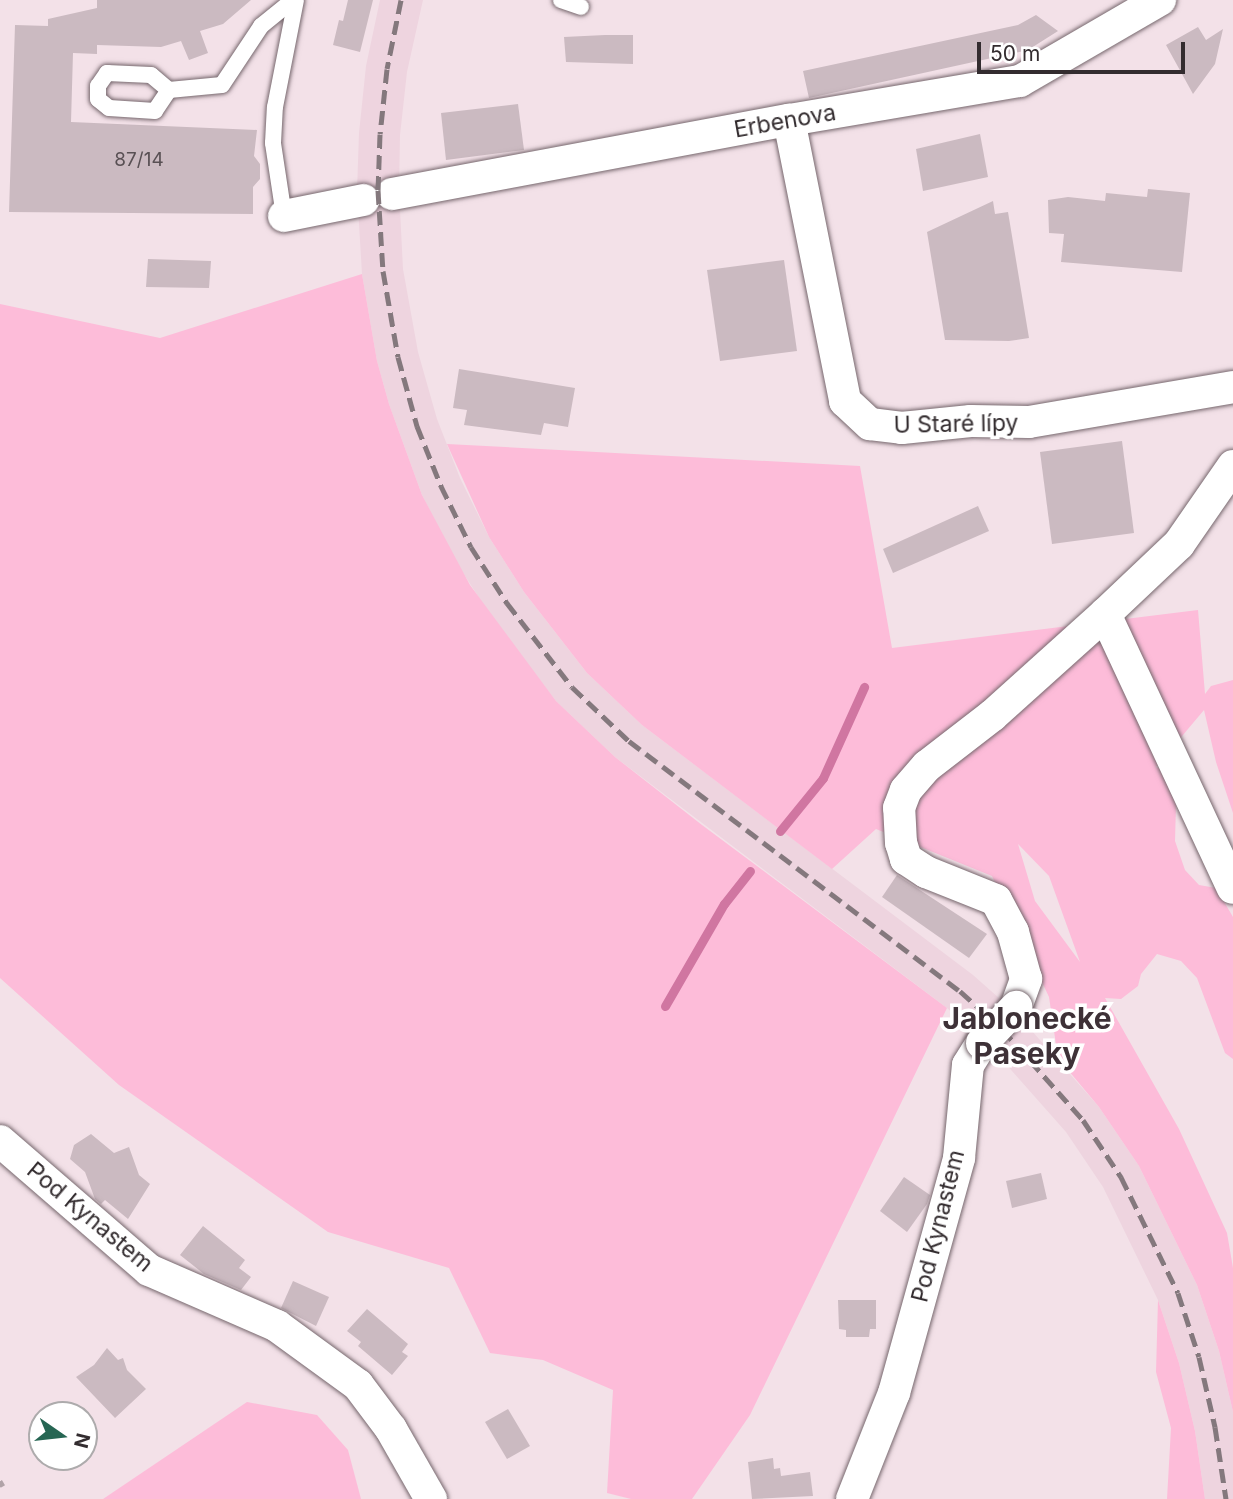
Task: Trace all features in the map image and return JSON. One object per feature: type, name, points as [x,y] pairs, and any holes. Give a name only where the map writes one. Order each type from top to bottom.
[{"type":"street","name":"Erbenova","points":[[284,216],[789,120],[1020,82],[1160,0]]},
{"type":"street","name":"U Staré lípy","points":[[789,120],[845,401],[870,424],[902,428],[971,421],[1029,422],[1233,387]]},
{"type":"street","points":[[1233,466],[1179,544],[1104,614],[1233,888]]},
{"type":"street","name":"Pod Kynastem","points":[[852,1499],[894,1393],[959,1158],[968,1065],[982,1043],[1016,1007],[1026,979],[1013,932],[996,901],[926,872],[906,859],[901,843],[900,808],[906,790],[927,766],[993,715],[1104,614]]},
{"type":"street","name":"Pod Kynastem","points":[[0,1141],[149,1270],[277,1326],[358,1385],[391,1429],[431,1499]]},
{"type":"lane","points":[[169,89],[222,85],[261,26],[295,0]]},
{"type":"lane","points":[[284,216],[273,143],[274,119],[280,72],[295,0]]},
{"type":"lane","points":[[561,0],[581,7]]},
{"type":"shaded area","points":[[380,0],[423,0],[407,72],[400,135],[399,190],[403,269],[418,352],[437,419],[460,478],[489,537],[524,592],[587,673],[642,725],[973,975],[1017,1014],[1099,1107],[1139,1166],[1197,1285],[1219,1351],[1233,1412],[1233,1499],[1205,1499],[1195,1431],[1179,1363],[1158,1300],[1103,1187],[1066,1132],[988,1044],[947,1008],[615,757],[556,701],[490,615],[453,557],[422,495],[389,404],[377,361],[362,274],[357,191],[359,133],[366,66]]},
{"type":"shaded area","points":[[362,274],[377,361],[389,404],[422,495],[470,585],[556,701],[615,757],[947,1008],[750,1415],[692,1499],[631,1499],[607,1493],[613,1390],[543,1360],[490,1353],[449,1268],[328,1232],[119,1085],[0,978],[0,304],[160,338]]},
{"type":"shaded area","points":[[447,444],[860,466],[892,648],[1198,610],[1205,694],[1211,686],[1233,680],[1233,813],[1216,762],[1204,710],[1156,767],[1167,771],[1176,805],[1175,841],[1185,870],[1199,885],[1216,888],[1233,917],[1233,1059],[1225,1053],[1197,978],[1181,961],[1157,954],[1141,974],[1138,986],[1121,999],[1105,998],[1179,1129],[1227,1233],[1233,1268],[1233,1412],[1219,1351],[1197,1285],[1139,1166],[1099,1107],[1058,1058],[1049,997],[992,876],[876,829],[832,869],[642,725],[587,673],[524,592],[489,537]],"holes":[[[1018,844],[1049,876],[1080,962],[1035,901]]]},
{"type":"shaded area","points":[[1158,1300],[1179,1363],[1195,1431],[1205,1499],[1167,1499],[1171,1428],[1156,1372]]},
{"type":"shaded area","points":[[247,1402],[317,1415],[348,1450],[361,1499],[103,1499]]},
{"type":"building","points":[[97,0],[251,0],[223,24],[200,31],[208,53],[189,60],[181,41],[161,47],[97,45],[97,54],[73,53],[71,122],[257,130],[254,156],[260,164],[260,179],[253,187],[253,214],[9,212],[15,25],[48,26],[48,19],[97,8]]},
{"type":"building","points":[[348,0],[373,0],[360,52],[333,45],[339,20],[343,21]]},
{"type":"building","points":[[1036,15],[1058,31],[1028,50],[809,98],[803,71],[1018,25]]},
{"type":"building","points":[[1198,27],[1206,40],[1223,29],[1215,64],[1193,94],[1166,45]]},
{"type":"building","points":[[633,35],[633,64],[566,62],[564,37]]},
{"type":"building","points":[[518,104],[524,150],[446,160],[441,113]]},
{"type":"building","points":[[980,134],[988,177],[923,191],[916,149]]},
{"type":"building","points":[[1148,189],[1190,193],[1182,272],[1061,262],[1064,234],[1049,233],[1048,200],[1068,197],[1105,201],[1106,193],[1147,197]]},
{"type":"building","points":[[993,201],[995,214],[1008,212],[1029,338],[1009,341],[945,340],[927,232]]},
{"type":"building","points":[[148,259],[211,261],[209,288],[146,287]]},
{"type":"building","points":[[784,260],[797,351],[720,361],[707,270]]},
{"type":"building","points":[[459,369],[575,388],[568,427],[544,423],[541,435],[464,425],[467,410],[453,408]]},
{"type":"building","points":[[1122,441],[1134,533],[1052,544],[1040,452]]},
{"type":"building","points":[[978,506],[989,531],[893,573],[883,549]]},
{"type":"building","points":[[897,875],[987,934],[969,958],[882,897]]},
{"type":"building","points":[[91,1134],[114,1153],[129,1147],[139,1175],[150,1184],[128,1219],[105,1200],[101,1204],[95,1199],[85,1172],[70,1159],[74,1145]]},
{"type":"building","points":[[1041,1173],[1047,1199],[1012,1208],[1006,1181]]},
{"type":"building","points":[[904,1177],[930,1195],[927,1204],[907,1232],[880,1211]]},
{"type":"building","points":[[203,1226],[245,1260],[239,1268],[251,1277],[241,1290],[204,1274],[180,1255]]},
{"type":"building","points":[[293,1281],[329,1297],[316,1326],[281,1308]]},
{"type":"building","points":[[838,1300],[876,1300],[876,1329],[870,1329],[869,1337],[846,1337],[846,1330],[839,1329]]},
{"type":"building","points":[[367,1309],[408,1344],[402,1352],[408,1356],[392,1375],[358,1346],[361,1342],[347,1331]]},
{"type":"building","points":[[107,1348],[118,1360],[123,1358],[127,1370],[146,1389],[115,1418],[76,1377],[94,1365]]},
{"type":"building","points":[[508,1409],[530,1446],[507,1459],[485,1422]]},
{"type":"building","points":[[773,1458],[774,1469],[780,1468],[781,1476],[810,1472],[813,1496],[752,1499],[748,1462]]},
{"type":"waterway","points":[[780,831],[823,778],[864,687]]},
{"type":"waterway","points":[[665,1006],[724,904],[750,871]]},
{"type":"railway","points":[[401,0],[387,69],[380,134],[378,190],[383,271],[398,357],[417,426],[441,486],[471,547],[507,603],[572,687],[629,741],[960,991],[1002,1029],[1083,1120],[1121,1177],[1178,1293],[1199,1357],[1215,1427],[1226,1499]]},
{"type":"district","name":"Jablonecké Paseky","points":[[1027,1035]]}]
